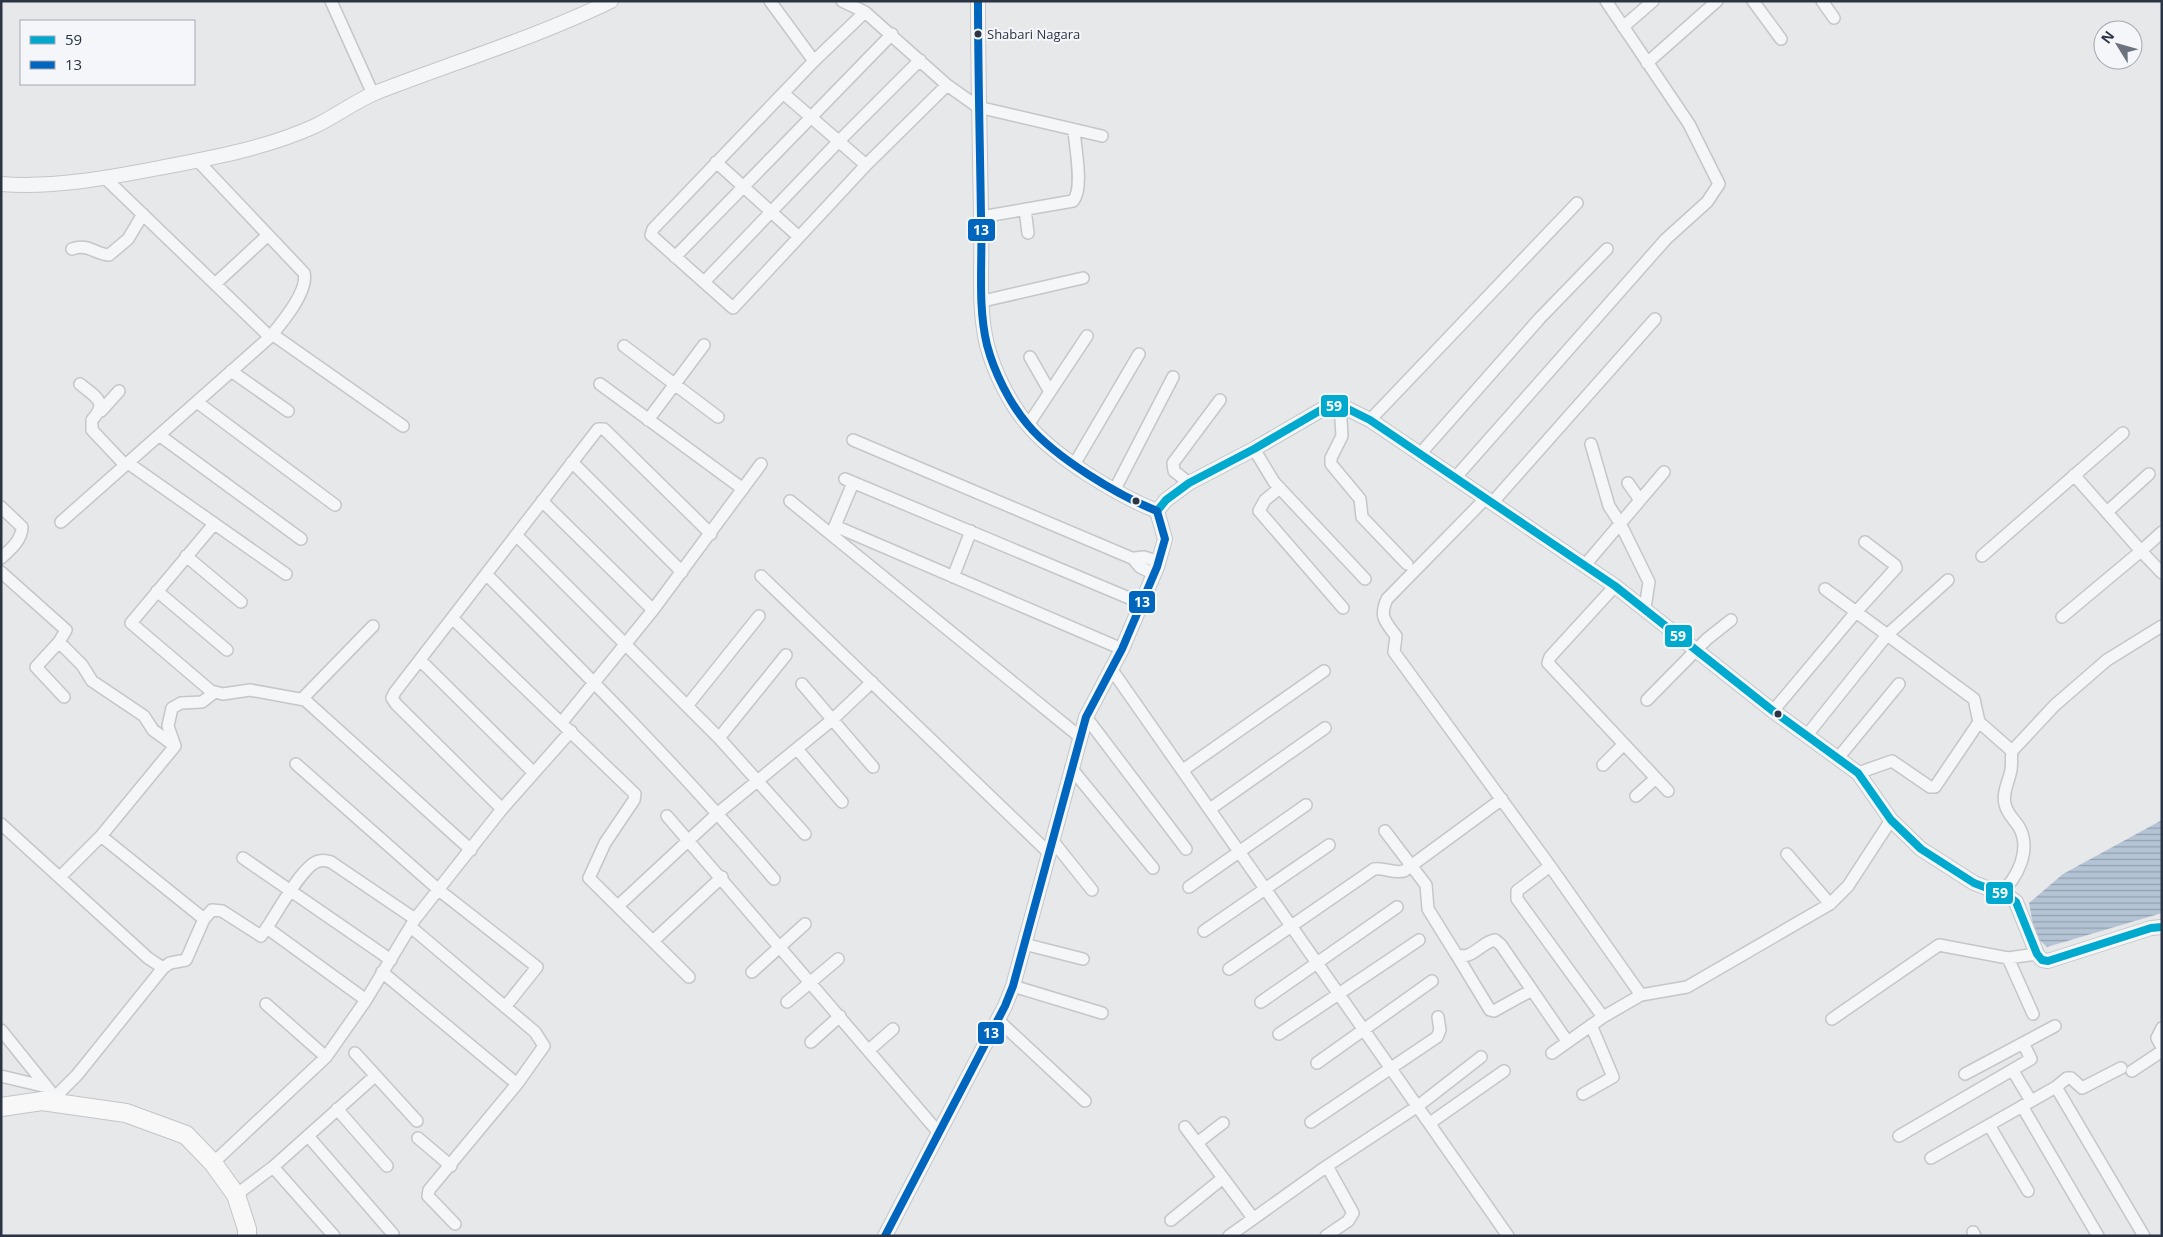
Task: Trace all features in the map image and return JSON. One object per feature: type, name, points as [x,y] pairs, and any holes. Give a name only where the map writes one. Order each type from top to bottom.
[{"type":"main road","points":[[1,1106],[58,1100],[126,1113],[186,1134],[214,1164],[236,1195],[247,1229],[247,1236]]},
{"type":"street","points":[[331,1],[373,94]]},
{"type":"street","points":[[1,184],[49,185],[105,178],[197,160],[268,142],[315,126],[373,94],[527,39],[611,1]]},
{"type":"street","points":[[770,1],[814,61]]},
{"type":"street","points":[[842,1],[854,9],[865,12],[892,34],[947,85],[978,107],[1102,136]]},
{"type":"street","points":[[978,1],[978,107],[983,301],[987,345],[1010,398],[1028,425],[1050,446],[1075,464],[1135,502],[1157,511]]},
{"type":"street","points":[[1455,478],[1659,247],[1715,192],[1719,184],[1689,124],[1606,1]]},
{"type":"street","points":[[1623,27],[1653,1]]},
{"type":"street","points":[[1647,63],[1717,1]]},
{"type":"street","points":[[1753,1],[1781,39]]},
{"type":"street","points":[[1822,1],[1834,18]]},
{"type":"street","points":[[865,12],[814,61],[654,229],[652,235],[654,239],[675,258],[733,308],[866,165],[947,85]]},
{"type":"street","points":[[675,258],[810,116],[892,34]]},
{"type":"street","points":[[704,282],[838,142],[920,60]]},
{"type":"street","points":[[783,93],[866,165]]},
{"type":"street","points":[[982,216],[1072,201],[1076,197],[1078,183],[1074,130]]},
{"type":"street","points":[[61,522],[271,335],[288,316],[305,284],[304,273],[197,160]]},
{"type":"street","points":[[716,162],[799,237]]},
{"type":"street","points":[[105,178],[271,335],[404,426]]},
{"type":"street","points":[[1370,420],[1577,203]]},
{"type":"street","points":[[1026,209],[1028,233]]},
{"type":"street","points":[[72,249],[87,246],[104,255],[110,255],[128,239],[143,214]]},
{"type":"street","points":[[215,284],[268,235]]},
{"type":"street","points":[[1420,454],[1540,318],[1607,249]]},
{"type":"street","points":[[983,301],[1083,278]]},
{"type":"street","points":[[1640,995],[1502,799],[1394,652],[1396,636],[1383,617],[1382,610],[1388,599],[1489,501],[1655,319]]},
{"type":"street","points":[[1028,425],[1087,336]]},
{"type":"street","points":[[648,420],[704,345]]},
{"type":"street","points":[[624,346],[718,417]]},
{"type":"street","points":[[1075,464],[1139,354]]},
{"type":"street","points":[[1030,357],[1050,392]]},
{"type":"street","points":[[231,371],[288,411]]},
{"type":"street","points":[[1115,490],[1173,377]]},
{"type":"street","points":[[80,384],[100,401],[101,410]]},
{"type":"street","points":[[600,384],[743,489]]},
{"type":"street","points":[[119,391],[92,420],[92,430],[126,464],[286,574]]},
{"type":"street","points":[[1189,483],[1174,471],[1173,463],[1220,400]]},
{"type":"street","points":[[197,402],[335,505]]},
{"type":"street","points":[[1340,405],[1342,436],[1331,458],[1331,464],[1360,499],[1362,517],[1407,564]]},
{"type":"street","points":[[1157,511],[1166,500],[1189,483],[1254,449],[1326,407],[1340,405],[1370,420],[1615,586],[1773,711],[1858,773],[1891,820],[1921,849],[1974,883],[2016,902],[2037,954],[2042,960],[2048,961],[2151,928],[2162,927]]},
{"type":"street","points":[[502,808],[392,698],[452,618],[598,430],[604,429],[711,534]]},
{"type":"street","points":[[1982,556],[2123,433]]},
{"type":"street","points":[[159,435],[301,539]]},
{"type":"street","points":[[853,440],[1134,559],[1144,557],[1157,568]]},
{"type":"street","points":[[1591,444],[1609,506],[1620,523],[1649,582],[1645,608]]},
{"type":"street","points":[[1254,449],[1280,488],[1365,579]]},
{"type":"street","points":[[572,462],[682,572]]},
{"type":"street","points":[[214,1164],[326,1057],[366,1000],[414,924],[502,808],[534,773],[594,682],[653,610],[762,464]]},
{"type":"street","points":[[1585,565],[1664,472]]},
{"type":"street","points":[[2107,512],[2149,474]]},
{"type":"street","points":[[2074,475],[2162,573]]},
{"type":"street","points":[[833,530],[849,481],[1141,603]]},
{"type":"street","points":[[1628,482],[1640,500]]},
{"type":"street","points":[[1280,488],[1264,500],[1258,511],[1343,608]]},
{"type":"street","points":[[542,501],[653,610]]},
{"type":"street","points":[[790,501],[833,530],[1080,737]]},
{"type":"street","points":[[1,507],[22,527],[22,532],[19,539],[1,558]]},
{"type":"street","points":[[885,1236],[998,1021],[1012,986],[1086,717],[1112,670],[1157,568],[1165,538],[1157,511]]},
{"type":"street","points":[[214,524],[131,623],[215,692]]},
{"type":"street","points":[[833,530],[952,577],[1122,649]]},
{"type":"street","points":[[952,577],[971,531]]},
{"type":"street","points":[[2062,617],[2162,532]]},
{"type":"street","points":[[516,535],[719,738],[805,834]]},
{"type":"street","points":[[1773,711],[1856,612],[1897,567],[1865,542]]},
{"type":"street","points":[[186,556],[241,602]]},
{"type":"street","points":[[1,572],[66,630],[59,642],[36,667],[64,697]]},
{"type":"street","points":[[486,574],[594,682],[718,813],[774,879]]},
{"type":"street","points":[[761,576],[872,682],[1050,846],[1092,890]]},
{"type":"street","points":[[1807,735],[1887,635],[1948,580]]},
{"type":"street","points":[[1615,586],[1550,657],[1548,663],[1668,791]]},
{"type":"street","points":[[1825,589],[1974,699],[1979,722],[2012,751]]},
{"type":"street","points":[[157,591],[228,650]]},
{"type":"street","points":[[687,706],[759,616]]},
{"type":"street","points":[[452,618],[566,726],[636,797],[605,843],[589,876],[689,976]]},
{"type":"street","points":[[1647,700],[1696,650],[1730,620]]},
{"type":"street","points":[[302,698],[373,626]]},
{"type":"street","points":[[2001,894],[2013,882],[2023,853],[2023,840],[2004,803],[2011,770],[2012,751],[2055,705],[2107,660],[2162,626]]},
{"type":"street","points":[[59,642],[82,665],[92,681],[105,692],[144,716],[153,730],[174,746]]},
{"type":"street","points":[[719,738],[786,655]]},
{"type":"street","points":[[420,660],[534,773]]},
{"type":"street","points":[[1112,670],[1508,1236]]},
{"type":"street","points":[[1183,770],[1324,671]]},
{"type":"street","points":[[618,906],[718,813],[832,720],[872,682]]},
{"type":"street","points":[[802,684],[874,767]]},
{"type":"street","points":[[1838,758],[1899,684]]},
{"type":"street","points":[[174,746],[168,726],[168,716],[172,708],[181,703],[202,702],[215,692],[250,690],[302,698],[471,850]]},
{"type":"street","points":[[1086,717],[1186,849]]},
{"type":"street","points":[[1858,773],[1892,761],[1930,787],[1935,787],[1979,722]]},
{"type":"street","points":[[1210,809],[1325,728]]},
{"type":"street","points":[[1603,765],[1623,745]]},
{"type":"street","points":[[60,877],[100,836],[174,746]]},
{"type":"street","points":[[797,749],[842,802]]},
{"type":"street","points":[[296,764],[440,891],[537,967],[504,1007]]},
{"type":"street","points":[[1071,768],[1153,868]]},
{"type":"street","points":[[1636,796],[1656,778]]},
{"type":"street","points":[[1229,968],[1374,869],[1379,868],[1396,873],[1404,871],[1502,799]]},
{"type":"street","points":[[1189,887],[1306,805]]},
{"type":"street","points":[[667,816],[690,840],[939,1133]]},
{"type":"street","points":[[1552,1053],[1566,1041],[1640,995],[1687,987],[1830,904],[1848,886],[1891,820]]},
{"type":"street","points":[[1,824],[148,958],[163,968]]},
{"type":"street","points":[[1385,832],[1426,885],[1428,909],[1490,1010],[1494,1011],[1532,990]]},
{"type":"street","points":[[100,836],[204,919]]},
{"type":"street","points":[[1204,931],[1329,845]]},
{"type":"street","points":[[1787,854],[1830,904]]},
{"type":"street","points":[[243,858],[391,960]]},
{"type":"street","points":[[1,1030],[58,1100],[163,968],[170,963],[186,960],[208,913],[216,909],[222,911],[260,936],[311,866],[318,861],[331,862],[414,924],[504,1007],[535,1032],[544,1046],[517,1084],[452,1166],[429,1190],[428,1196],[455,1224]]},
{"type":"street","points":[[1550,866],[1517,891],[1517,899],[1603,1017]]},
{"type":"street","points":[[653,942],[722,878]]},
{"type":"street","points":[[1261,1002],[1397,907]]},
{"type":"street","points":[[752,972],[806,924]]},
{"type":"street","points":[[267,928],[366,1000]]},
{"type":"street","points":[[1279,1034],[1419,940]]},
{"type":"street","points":[[1456,954],[1462,957],[1467,956],[1489,941],[1495,940],[1501,945],[1566,1041]]},
{"type":"street","points":[[1024,944],[1083,959]]},
{"type":"street","points":[[1832,1019],[1939,945],[2008,958],[2037,954]]},
{"type":"street","points":[[2008,958],[2033,1014]]},
{"type":"street","points":[[787,1002],[838,959]]},
{"type":"street","points":[[382,972],[517,1084]]},
{"type":"street","points":[[1317,1063],[1432,981]]},
{"type":"street","points":[[1012,986],[1102,1013]]},
{"type":"street","points":[[266,1004],[326,1057]]},
{"type":"street","points":[[811,1042],[840,1016]]},
{"type":"street","points":[[1311,1122],[1437,1037],[1440,1030],[1438,1017]]},
{"type":"street","points":[[998,1021],[1085,1101]]},
{"type":"street","points":[[1583,1094],[1613,1077],[1591,1025]]},
{"type":"street","points":[[1965,1074],[2054,1026]]},
{"type":"street","points":[[2162,1028],[2157,1038],[2162,1047]]},
{"type":"street","points":[[869,1050],[893,1029]]},
{"type":"street","points":[[1899,1136],[2013,1071],[2030,1059],[2024,1043]]},
{"type":"street","points":[[1931,1158],[2056,1087],[2067,1078],[2072,1078],[2082,1088],[2127,1069],[2162,1051]]},
{"type":"street","points":[[355,1053],[417,1121]]},
{"type":"street","points":[[1229,1236],[1327,1166],[1418,1106],[1481,1057]]},
{"type":"street","points":[[2013,1071],[2027,1104],[2098,1236]]},
{"type":"street","points":[[1430,1123],[1504,1072]]},
{"type":"street","points":[[1,1076],[47,1086]]},
{"type":"street","points":[[236,1195],[273,1166],[375,1076]]},
{"type":"street","points":[[2056,1087],[2144,1236]]},
{"type":"street","points":[[337,1109],[387,1166]]},
{"type":"street","points":[[1197,1143],[1223,1123]]},
{"type":"street","points":[[1989,1125],[2028,1191]]},
{"type":"street","points":[[1185,1127],[1253,1218]]},
{"type":"street","points":[[308,1136],[393,1234]]},
{"type":"street","points":[[418,1138],[452,1166]]},
{"type":"street","points":[[273,1166],[334,1236]]},
{"type":"street","points":[[1326,1236],[1348,1221],[1353,1213],[1327,1166]]},
{"type":"street","points":[[1171,1220],[1223,1178]]},
{"type":"water","points":[[2162,820],[2162,913],[2047,947],[2035,936],[2029,903],[2063,874]]},
{"type":"transit line","name":"13","points":[[885,1236],[1005,1006],[1013,986],[1086,717],[1122,649],[1157,567],[1165,539],[1157,511],[1088,474],[1040,438],[1021,417],[1009,398],[998,377],[990,355],[984,329],[981,297],[978,1]]},
{"type":"transit line","name":"59","points":[[1157,511],[1166,500],[1189,483],[1254,449],[1326,407],[1340,405],[1370,420],[1615,586],[1773,711],[1858,773],[1891,820],[1921,849],[1974,883],[2008,896],[2016,902],[2037,954],[2042,960],[2048,961],[2151,928],[2162,927]]},
{"type":"place","name":"Shabari Nagara","points":[[978,34]]}]
